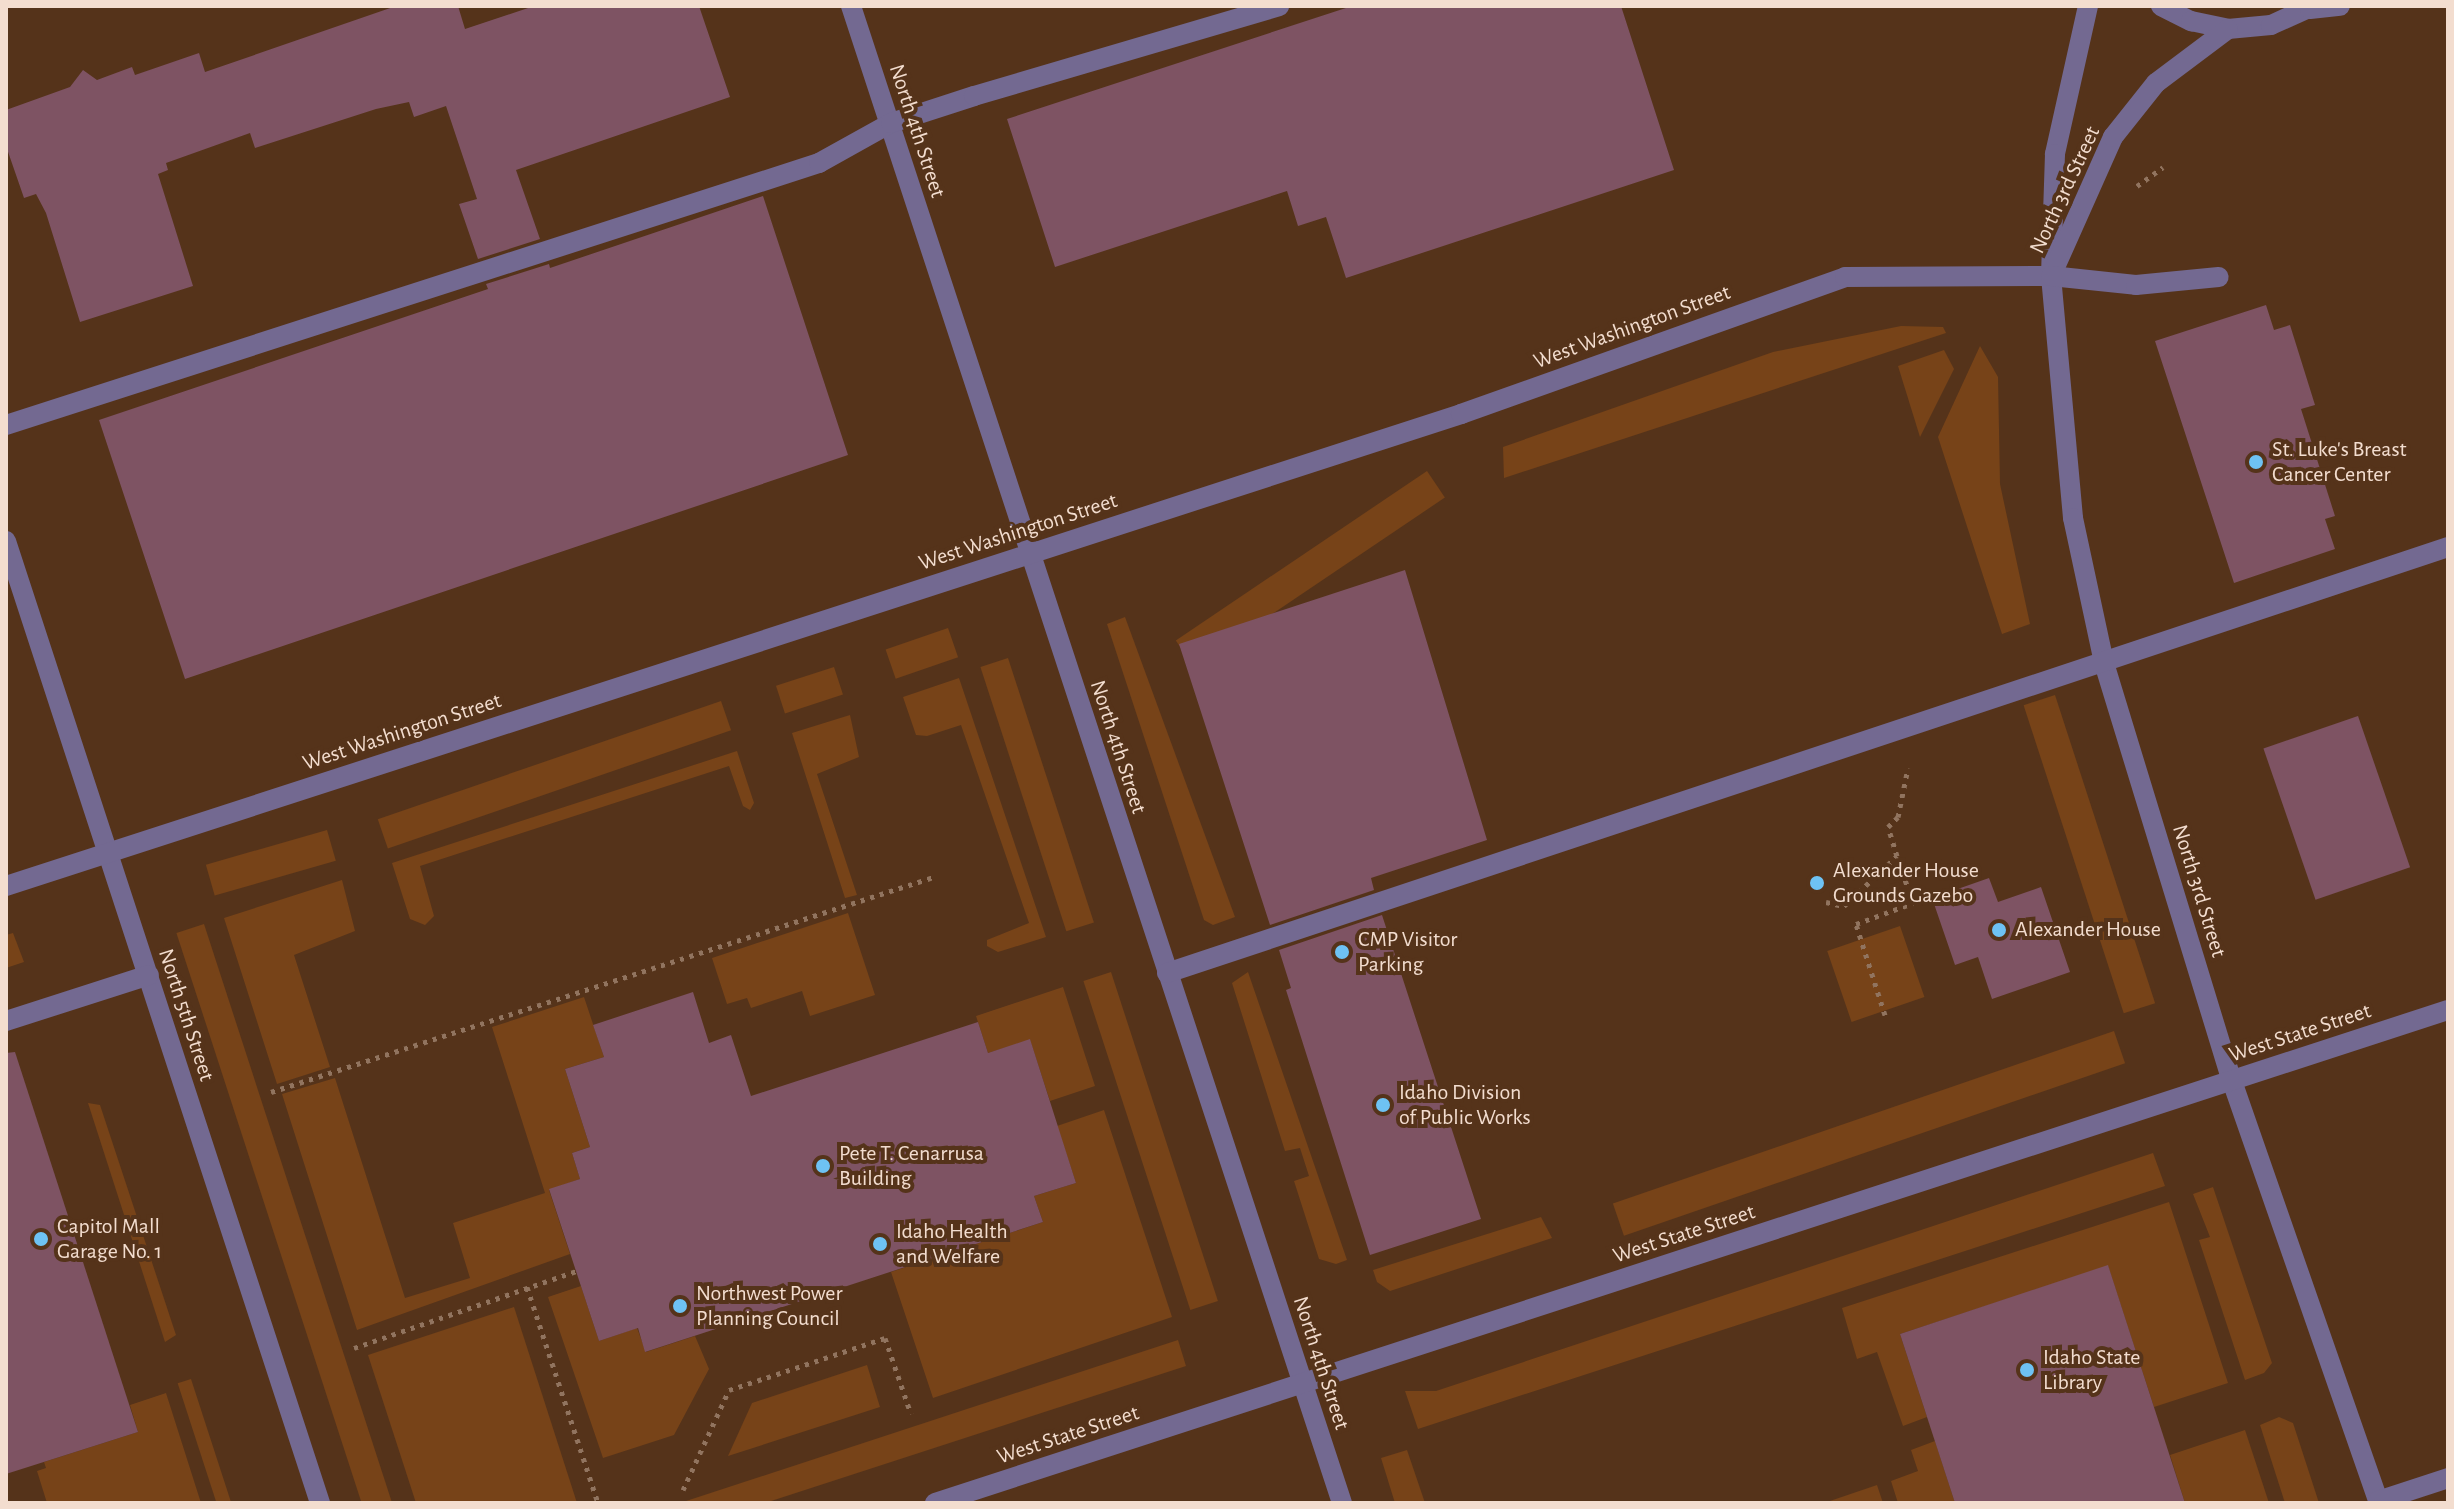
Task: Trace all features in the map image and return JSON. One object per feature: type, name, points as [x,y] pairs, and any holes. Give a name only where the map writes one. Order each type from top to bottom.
[{"type":"street","name":"North 4th Street","points":[[851,6],[1342,1503]]},
{"type":"street","points":[[6,425],[819,163],[891,123],[1279,6]]},
{"type":"street","name":"North 3rd Street","points":[[2088,6],[2055,154],[2051,276],[2073,518],[2104,663],[2232,1081],[2378,1502]]},
{"type":"street","points":[[2161,6],[2191,21],[2228,29],[2271,25],[2312,7],[2340,6]]},
{"type":"street","name":"North 3rd Street","points":[[2051,276],[2113,137],[2156,83],[2228,29]]},
{"type":"street","name":"West Washington Street","points":[[6,886],[1461,414],[1845,277],[2051,276],[2136,285],[2219,277]]},
{"type":"street","name":"North 5th Street","points":[[6,541],[320,1503]]},
{"type":"street","points":[[1167,973],[2448,547]]},
{"type":"street","points":[[6,1021],[149,975]]},
{"type":"street","name":"West State Street","points":[[935,1503],[2448,1010]]},
{"type":"street","points":[[2378,1502],[2448,1478]]},
{"type":"path","points":[[1885,1015],[1856,924],[1913,903],[1888,827],[1898,817],[1917,724]]},
{"type":"path","points":[[1826,902],[1844,906],[1897,856]]},
{"type":"path","points":[[271,1092],[934,877]]},
{"type":"path","points":[[354,1348],[576,1271]]},
{"type":"path","points":[[527,1287],[598,1503]]},
{"type":"path","points":[[683,1490],[729,1390],[885,1338],[911,1414]]},
{"type":"shaded area","points":[[1901,326],[1943,327],[1946,333],[1504,478],[1503,447],[1773,352]]},
{"type":"shaded area","points":[[1980,346],[1998,377],[2000,484],[2030,624],[2002,634],[1938,437]]},
{"type":"shaded area","points":[[1944,350],[1954,369],[1920,437],[1898,366]]},
{"type":"shaded area","points":[[1427,471],[1445,498],[1194,667],[1176,640]]},
{"type":"shaded area","points":[[1125,617],[1235,917],[1213,925],[1204,920],[1107,624]]},
{"type":"shaded area","points":[[948,628],[958,657],[896,679],[886,649]]},
{"type":"shaded area","points":[[1008,658],[1094,922],[1066,931],[980,667]]},
{"type":"shaded area","points":[[834,667],[843,695],[785,713],[776,686]]},
{"type":"shaded area","points":[[959,678],[1046,937],[998,952],[987,946],[987,940],[1029,923],[961,725],[927,736],[916,735],[903,697]]},
{"type":"shaded area","points":[[2055,695],[2155,1003],[2124,1013],[2024,705]]},
{"type":"shaded area","points":[[721,701],[731,730],[388,848],[378,819]]},
{"type":"shaded area","points":[[850,715],[859,757],[817,774],[857,895],[845,898],[792,733]]},
{"type":"shaded area","points":[[737,751],[754,803],[750,810],[743,806],[729,766],[420,866],[434,916],[425,925],[410,919],[392,863]]},
{"type":"shaded area","points":[[327,830],[336,861],[215,895],[206,865]]},
{"type":"shaded area","points":[[342,880],[355,931],[294,955],[330,1067],[277,1084],[224,918]]},
{"type":"shaded area","points":[[848,913],[875,995],[810,1016],[802,991],[751,1008],[747,998],[727,1004],[712,958]]},
{"type":"shaded area","points":[[204,924],[392,1503],[362,1503],[176,933]]},
{"type":"shaded area","points":[[1900,926],[1924,997],[1852,1022],[1827,951]]},
{"type":"shaded area","points":[[13,933],[24,962],[6,968],[6,935]]},
{"type":"shaded area","points":[[1111,972],[1218,1301],[1190,1310],[1083,981]]},
{"type":"shaded area","points":[[1248,972],[1347,1260],[1336,1264],[1319,1259],[1294,1181],[1309,1176],[1300,1148],[1285,1151],[1232,983]]},
{"type":"shaded area","points":[[1063,987],[1095,1086],[1050,1101],[1030,1040],[988,1053],[976,1016]]},
{"type":"shaded area","points":[[584,997],[604,1057],[565,1069],[590,1147],[572,1153],[580,1179],[549,1190],[570,1254],[357,1330],[282,1094],[335,1078],[405,1298],[470,1278],[453,1223],[545,1193],[492,1027]]},
{"type":"shaded area","points":[[2114,1031],[2125,1063],[1624,1236],[1613,1204]]},
{"type":"shaded area","points":[[88,1103],[100,1105],[176,1335],[165,1342]]},
{"type":"shaded area","points":[[1104,1110],[1172,1317],[933,1398],[891,1272],[1043,1222],[1034,1196],[1076,1183],[1057,1126]]},
{"type":"shaded area","points":[[2153,1153],[2165,1186],[1418,1429],[1405,1391],[1436,1391]]},
{"type":"shaded area","points":[[2213,1187],[2272,1363],[2264,1373],[2245,1380],[2199,1240],[2210,1237],[2193,1194]]},
{"type":"shaded area","points":[[2169,1202],[2228,1383],[2154,1407],[2108,1266],[1900,1334],[1927,1417],[1903,1426],[1877,1352],[1857,1359],[1842,1308]]},
{"type":"shaded area","points":[[1541,1217],[1552,1238],[1390,1291],[1377,1282],[1373,1270]]},
{"type":"shaded area","points":[[581,1286],[599,1341],[637,1328],[646,1352],[695,1336],[709,1369],[674,1435],[603,1458],[548,1297]]},
{"type":"shaded area","points":[[514,1307],[577,1503],[416,1503],[368,1355]]},
{"type":"shaded area","points":[[1178,1340],[1186,1366],[765,1503],[680,1503]]},
{"type":"shaded area","points":[[867,1365],[880,1407],[728,1456],[752,1403]]},
{"type":"shaded area","points":[[191,1379],[231,1503],[217,1503],[178,1383]]},
{"type":"shaded area","points":[[166,1393],[201,1503],[47,1503],[37,1471],[46,1468],[44,1462],[138,1432],[130,1405]]},
{"type":"shaded area","points":[[2279,1417],[2293,1423],[2319,1503],[2285,1503],[2260,1425]]},
{"type":"shaded area","points":[[2245,1430],[2269,1503],[2185,1503],[2170,1455]]},
{"type":"shaded area","points":[[1935,1441],[1955,1503],[1898,1503],[1891,1481],[1918,1471],[1911,1450]]},
{"type":"shaded area","points":[[1407,1450],[1425,1503],[1395,1503],[1381,1458]]},
{"type":"shaded area","points":[[1877,1485],[1883,1503],[1824,1503]]},
{"type":"building","points":[[396,6],[458,6],[465,29],[534,6],[699,6],[730,97],[516,170],[540,239],[478,259],[459,204],[477,199],[446,106],[414,117],[409,102],[376,109],[255,148],[250,133],[166,163],[168,170],[158,174],[193,286],[80,322],[46,213],[36,194],[24,198],[6,146],[6,110],[70,87],[83,70],[97,80],[132,67],[135,75],[199,53],[205,72]]},
{"type":"building","points":[[1352,6],[1621,6],[1674,170],[1346,278],[1326,217],[1298,226],[1287,191],[1055,267],[1007,119]]},
{"type":"building","points":[[763,196],[848,455],[185,679],[99,420],[488,289],[486,284],[549,264],[550,268]]},
{"type":"building","name":"St. Luke's Breast Cancer Center","points":[[2266,305],[2274,330],[2290,325],[2315,405],[2301,409],[2335,516],[2325,519],[2335,549],[2234,583],[2155,341]]},
{"type":"building","points":[[1405,570],[1487,840],[1371,878],[1374,890],[1270,925],[1179,644]]},
{"type":"building","points":[[2358,716],[2410,867],[2316,900],[2263,749]]},
{"type":"building","name":"Alexander House","points":[[1989,878],[1998,902],[2041,887],[2070,972],[1992,999],[1978,957],[1955,965],[1932,898]]},
{"type":"building","name":"Idaho Division of Public Works","points":[[1382,915],[1481,1219],[1370,1255],[1286,990],[1291,988],[1279,950]]},
{"type":"building","name":"Pete T. Cenarrusa Building","points":[[693,992],[709,1043],[731,1035],[751,1096],[978,1022],[988,1053],[1030,1039],[1076,1183],[1034,1196],[1043,1222],[645,1352],[638,1328],[599,1341],[549,1189],[580,1179],[572,1153],[590,1147],[565,1069],[604,1057],[593,1025]]},
{"type":"building","name":"Capitol Mall Garage No. 1","points":[[15,1052],[138,1432],[6,1474],[6,1053]]},
{"type":"building","name":"Idaho State Library","points":[[2108,1265],[2185,1503],[1955,1503],[1900,1334]]},
{"type":"place","name":"St. Luke's Breast Cancer Center","points":[[2256,462]]},
{"type":"place","name":"Alexander House Grounds Gazebo","points":[[1817,883]]},
{"type":"place","name":"Alexander House","points":[[1999,930]]},
{"type":"place","name":"CMP Visitor Parking","points":[[1342,952]]},
{"type":"place","name":"Idaho Division of Public Works","points":[[1383,1105]]},
{"type":"place","name":"Pete T. Cenarrusa Building","points":[[823,1166]]},
{"type":"place","name":"Capitol Mall Garage No. 1","points":[[41,1239]]},
{"type":"place","name":"Idaho Health and Welfare","points":[[880,1244]]},
{"type":"place","name":"Northwest Power Planning Council","points":[[680,1306]]},
{"type":"place","name":"Idaho State Library","points":[[2027,1370]]}]
